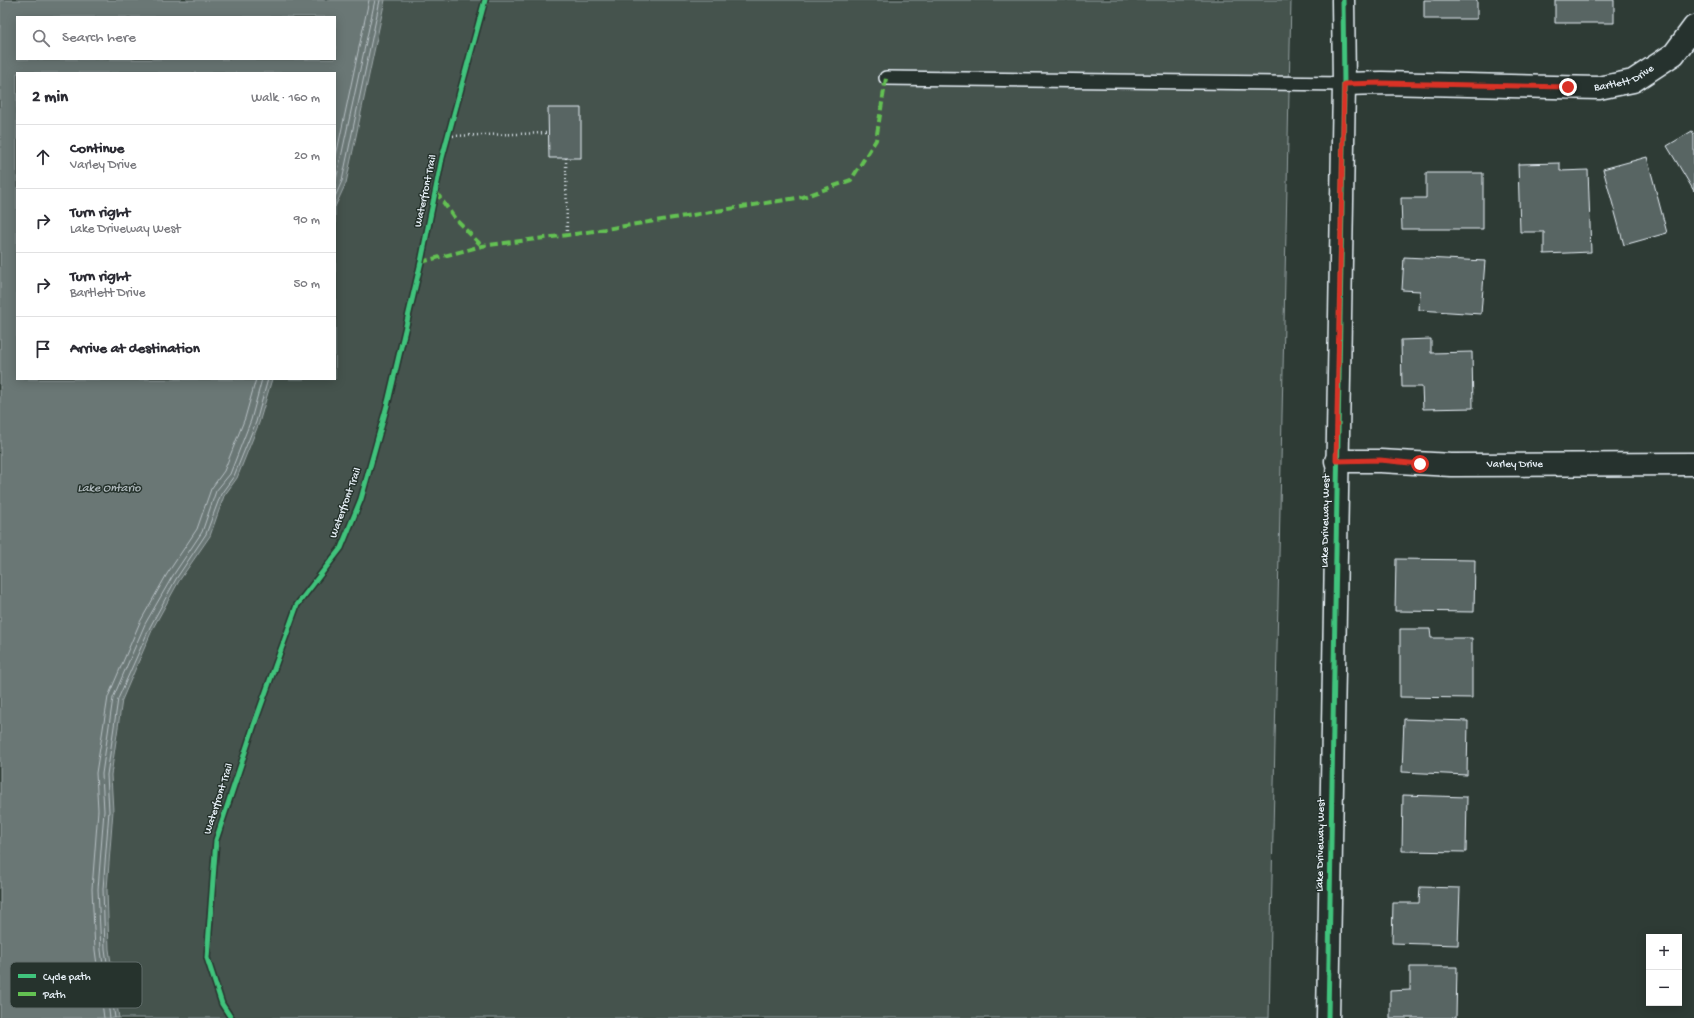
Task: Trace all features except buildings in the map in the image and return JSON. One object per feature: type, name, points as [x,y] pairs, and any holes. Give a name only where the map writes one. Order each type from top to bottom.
[{"type":"street","name":"Lake Driveway West","points":[[1328,1018],[1336,461],[1344,84],[1343,0]]},
{"type":"street","name":"Bartlett Drive","points":[[1344,84],[1382,83],[1599,88],[1633,81],[1674,54],[1694,27]]},
{"type":"street","name":"Varley Drive","points":[[1336,461],[1380,460],[1451,465],[1694,464]]},
{"type":"lane","points":[[886,78],[1344,84]]},
{"type":"path","points":[[449,136],[547,133]]},
{"type":"path","points":[[566,158],[567,235]]},
{"type":"shaded area","points":[[382,0],[1291,0],[1269,1018],[90,1018],[90,1008],[142,1008],[142,962],[91,962],[95,757],[248,380],[336,380],[336,156]]},
{"type":"water","name":"Lake Ontario","points":[[0,0],[385,0],[346,183],[336,205],[336,72],[16,72],[16,380],[272,380],[259,423],[237,478],[224,496],[210,536],[179,581],[153,628],[122,700],[111,775],[113,811],[107,889],[111,962],[10,962],[10,1008],[118,1008],[119,1018],[0,1018]]},
{"type":"marked path","points":[[421,262],[482,246],[575,234],[803,197],[851,180],[876,140],[886,78]]},
{"type":"marked path","points":[[436,192],[456,220],[482,246]]},
{"type":"cycle path","name":"Waterfront Trail","points":[[231,1018],[222,1004],[207,958],[216,840],[254,725],[297,605],[341,548],[361,499],[388,402],[421,262],[442,158],[485,0]]},
{"type":"cycle path","points":[[1328,1018],[1344,84],[1343,0]]},
{"type":"route","points":[[1420,464],[1380,460],[1336,461],[1344,84],[1382,83],[1568,87]]}]
